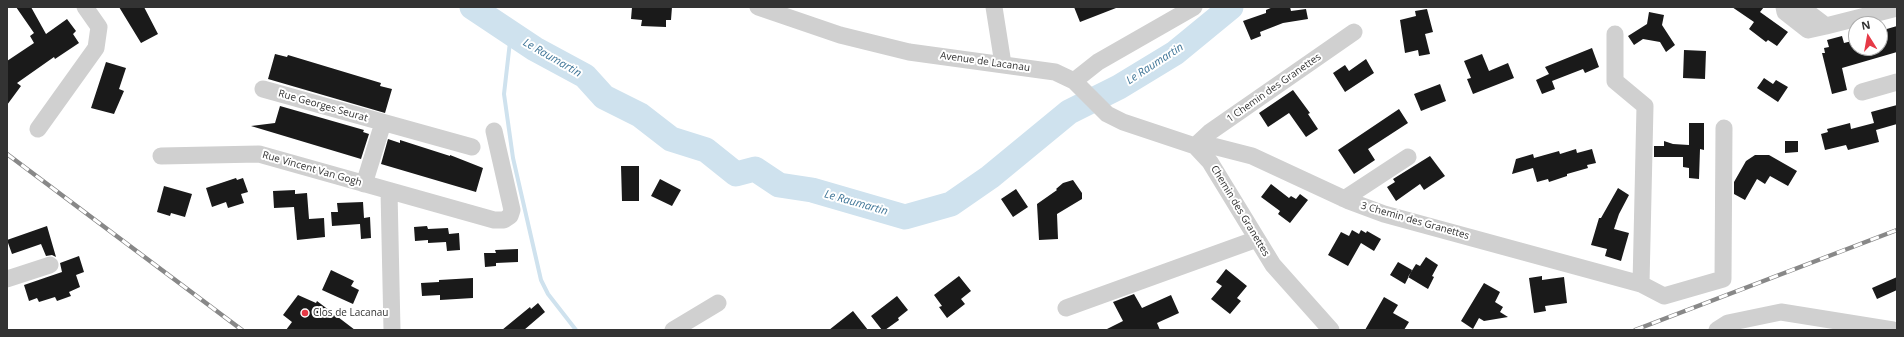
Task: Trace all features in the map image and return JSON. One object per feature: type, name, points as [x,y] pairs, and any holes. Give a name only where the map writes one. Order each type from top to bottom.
[{"type":"street","points":[[38,130],[96,48],[99,27],[86,7]]},
{"type":"street","name":"Avenue de Lacanau","points":[[758,7],[840,35],[909,52],[1055,72],[1074,81],[1107,114]]},
{"type":"street","points":[[994,7],[1003,64]]},
{"type":"street","points":[[1074,81],[1098,62],[1194,7]]},
{"type":"street","points":[[1784,7],[1785,12],[1808,30],[1897,8]]},
{"type":"street","points":[[1801,7],[1826,26]]},
{"type":"street","name":"1 Chemin des Granettes","points":[[1195,146],[1210,132],[1354,32]]},
{"type":"street","points":[[1616,34],[1615,81],[1645,106],[1641,284]]},
{"type":"street","points":[[1862,92],[1897,82]]},
{"type":"street","name":"Rue Georges Seurat","points":[[263,89],[472,147]]},
{"type":"street","name":"Chemin des Granettes","points":[[1107,114],[1123,122],[1195,146],[1210,162],[1273,265],[1331,330]]},
{"type":"street","points":[[364,184],[383,122]]},
{"type":"street","name":"3 Chemin des Granettes","points":[[1195,146],[1213,146],[1252,156],[1344,198],[1384,214],[1641,284],[1664,296],[1723,279],[1724,128]]},
{"type":"street","name":"Rue Vincent Van Gogh","points":[[161,156],[259,154],[494,220],[504,220],[510,216],[512,210],[494,131]]},
{"type":"street","points":[[1344,198],[1408,157]]},
{"type":"street","points":[[389,191],[392,330]]},
{"type":"street","points":[[1066,308],[1257,239]]},
{"type":"street","points":[[7,279],[50,265]]},
{"type":"street","points":[[673,330],[718,303]]},
{"type":"street","points":[[1717,330],[1728,323],[1781,312],[1893,330]]},
{"type":"building","points":[[16,7],[31,7],[46,34],[67,19],[76,31],[73,34],[79,43],[55,59],[54,57],[17,83],[21,86],[7,105],[7,61],[34,43],[30,36],[34,33]]},
{"type":"building","points":[[119,7],[144,7],[158,34],[141,43]]},
{"type":"building","points":[[632,7],[672,7],[671,20],[666,20],[666,27],[641,26],[642,20],[631,19]]},
{"type":"building","points":[[1074,7],[1116,7],[1116,8],[1080,22]]},
{"type":"building","points":[[1273,7],[1290,7],[1291,11],[1306,9],[1308,19],[1283,23],[1260,32],[1261,36],[1251,40],[1243,21],[1266,13],[1266,10]]},
{"type":"building","points":[[1732,7],[1764,7],[1760,12],[1788,32],[1777,46],[1768,40],[1766,42],[1749,29],[1754,22]]},
{"type":"building","points":[[1427,9],[1433,32],[1425,34],[1430,54],[1419,56],[1418,50],[1405,53],[1400,20],[1416,16],[1415,11]]},
{"type":"building","points":[[1649,12],[1664,15],[1662,25],[1675,45],[1666,52],[1660,42],[1643,39],[1634,45],[1628,36],[1647,24]]},
{"type":"building","points":[[1897,26],[1897,52],[1888,55],[1888,29]]},
{"type":"building","points":[[1842,36],[1844,43],[1848,42],[1848,56],[1883,56],[1842,68],[1847,90],[1832,94],[1822,53],[1825,53],[1824,48],[1829,47],[1827,40]]},
{"type":"building","points":[[1592,48],[1599,67],[1585,73],[1583,69],[1552,81],[1555,89],[1542,94],[1536,80],[1549,74],[1545,67]]},
{"type":"building","points":[[1684,50],[1706,51],[1705,79],[1683,78]]},
{"type":"building","points":[[275,54],[287,57],[288,55],[381,83],[380,86],[392,89],[385,113],[268,79]]},
{"type":"building","points":[[1482,54],[1489,71],[1508,63],[1514,78],[1473,94],[1467,79],[1471,78],[1464,61]]},
{"type":"building","points":[[1366,59],[1374,73],[1345,92],[1333,73],[1345,65],[1349,71]]},
{"type":"building","points":[[106,62],[126,68],[119,89],[124,91],[114,114],[91,108]]},
{"type":"building","points":[[1764,78],[1773,84],[1776,80],[1788,87],[1778,102],[1757,88]]},
{"type":"building","points":[[1440,84],[1446,101],[1421,111],[1414,94]]},
{"type":"building","points":[[1293,90],[1310,113],[1308,114],[1318,129],[1306,137],[1289,113],[1268,127],[1259,113]]},
{"type":"building","points":[[1897,105],[1897,124],[1876,130],[1879,142],[1848,150],[1846,145],[1825,150],[1821,134],[1828,132],[1827,129],[1850,123],[1851,129],[1874,123],[1871,112]]},
{"type":"building","points":[[280,106],[364,130],[363,132],[369,134],[361,159],[251,126],[275,123]]},
{"type":"building","points":[[1399,109],[1408,123],[1368,149],[1375,160],[1354,174],[1338,150]]},
{"type":"building","points":[[1689,123],[1704,123],[1704,150],[1700,149],[1699,179],[1689,178],[1689,168],[1683,167],[1683,157],[1654,157],[1654,146],[1664,146],[1664,141],[1673,144],[1689,145]]},
{"type":"building","points":[[388,139],[400,143],[400,140],[450,155],[483,168],[476,192],[381,164]]},
{"type":"building","points":[[1785,141],[1798,141],[1798,152],[1785,153]]},
{"type":"building","points":[[1576,149],[1577,153],[1592,149],[1596,163],[1587,165],[1588,168],[1567,174],[1567,176],[1549,182],[1548,179],[1537,182],[1533,168],[1512,174],[1516,159],[1533,154],[1534,158],[1559,151],[1560,154]]},
{"type":"building","points":[[1755,155],[1769,155],[1797,171],[1788,186],[1770,176],[1765,184],[1757,179],[1745,200],[1734,194],[1734,182],[1746,161]]},
{"type":"building","points":[[1430,156],[1445,176],[1424,190],[1420,184],[1396,201],[1387,187],[1395,182],[1393,179]]},
{"type":"building","points":[[621,166],[639,166],[639,201],[622,201]]},
{"type":"building","points":[[236,178],[237,180],[243,178],[248,192],[241,194],[244,203],[228,208],[226,202],[212,207],[206,188]]},
{"type":"building","points":[[660,179],[681,190],[672,206],[651,196]]},
{"type":"building","points":[[1073,180],[1082,193],[1082,199],[1057,214],[1058,239],[1039,240],[1037,204],[1057,190],[1056,189],[1063,183]]},
{"type":"building","points":[[1271,184],[1289,198],[1291,196],[1296,199],[1300,194],[1308,200],[1290,223],[1278,214],[1280,211],[1261,197]]},
{"type":"building","points":[[164,186],[192,194],[185,217],[171,213],[170,216],[157,212]]},
{"type":"building","points":[[1618,188],[1629,195],[1619,214],[1614,229],[1629,233],[1621,261],[1605,256],[1607,249],[1591,245],[1599,218],[1601,218]]},
{"type":"building","points":[[1016,189],[1028,207],[1013,217],[1001,199]]},
{"type":"building","points":[[295,190],[295,194],[307,193],[309,219],[324,218],[325,237],[297,240],[294,207],[274,208],[273,191]]},
{"type":"building","points":[[363,202],[364,218],[370,217],[371,238],[361,239],[360,224],[332,226],[331,212],[338,212],[337,203]]},
{"type":"building","points":[[47,226],[56,257],[52,255],[46,256],[41,244],[12,254],[7,240]]},
{"type":"building","points":[[427,226],[428,229],[448,228],[449,234],[459,233],[460,250],[447,251],[446,242],[428,243],[428,240],[415,241],[414,227]]},
{"type":"building","points":[[1352,230],[1359,234],[1361,230],[1366,233],[1367,231],[1381,239],[1374,251],[1361,243],[1348,266],[1328,255],[1341,232],[1349,236]]},
{"type":"building","points":[[518,249],[518,262],[496,263],[496,266],[485,267],[484,253],[496,253],[495,250]]},
{"type":"building","points":[[79,256],[84,272],[76,275],[80,287],[69,292],[71,296],[57,301],[55,297],[39,302],[37,298],[29,301],[24,285],[62,272],[60,263]]},
{"type":"building","points":[[1426,257],[1438,265],[1432,276],[1434,277],[1428,289],[1408,277],[1416,264],[1420,266]]},
{"type":"building","points":[[1398,262],[1412,270],[1405,284],[1390,275]]},
{"type":"building","points":[[1226,269],[1247,286],[1237,298],[1241,301],[1230,314],[1211,299],[1222,286],[1216,282]]},
{"type":"building","points":[[331,270],[354,281],[351,286],[359,290],[353,304],[322,290]]},
{"type":"building","points":[[959,276],[971,291],[961,299],[965,304],[947,318],[939,307],[942,306],[934,295]]},
{"type":"building","points":[[1542,276],[1542,280],[1564,277],[1567,303],[1545,306],[1546,311],[1534,313],[1529,278]]},
{"type":"building","points":[[1897,277],[1897,290],[1877,299],[1872,288]]},
{"type":"building","points":[[473,278],[473,298],[440,300],[440,295],[422,296],[421,283],[439,282],[439,280]]},
{"type":"building","points":[[1484,283],[1500,292],[1495,302],[1503,307],[1500,312],[1508,317],[1484,321],[1479,318],[1473,329],[1461,321]]},
{"type":"building","points":[[1134,294],[1142,308],[1171,295],[1179,313],[1157,323],[1160,330],[1105,330],[1123,321],[1113,302]]},
{"type":"building","name":"Clos de Lacanau","points":[[298,295],[316,303],[317,301],[355,330],[286,330],[292,322],[283,315]]},
{"type":"building","points":[[897,296],[908,310],[898,318],[899,320],[885,330],[882,330],[871,316]]},
{"type":"building","points":[[1384,297],[1398,305],[1393,313],[1409,322],[1404,330],[1365,330]]},
{"type":"building","points":[[538,303],[545,312],[524,330],[502,330],[530,307],[531,309]]},
{"type":"building","points":[[853,311],[868,330],[829,330]]},
{"type":"waterway","name":"Le Raumartin","points":[[472,7],[535,49],[585,76],[604,97],[640,115],[671,139],[706,150],[736,174],[755,169],[779,185],[812,190],[905,217],[951,204],[990,177],[1069,112],[1119,87],[1175,53],[1231,7]]},
{"type":"waterway","points":[[511,33],[504,94],[513,158],[541,280],[548,294],[576,330]]},
{"type":"railway","points":[[7,154],[242,330]]},
{"type":"railway","points":[[1635,330],[1897,230]]},
{"type":"place","name":"Clos de Lacanau","points":[[305,313]]}]
